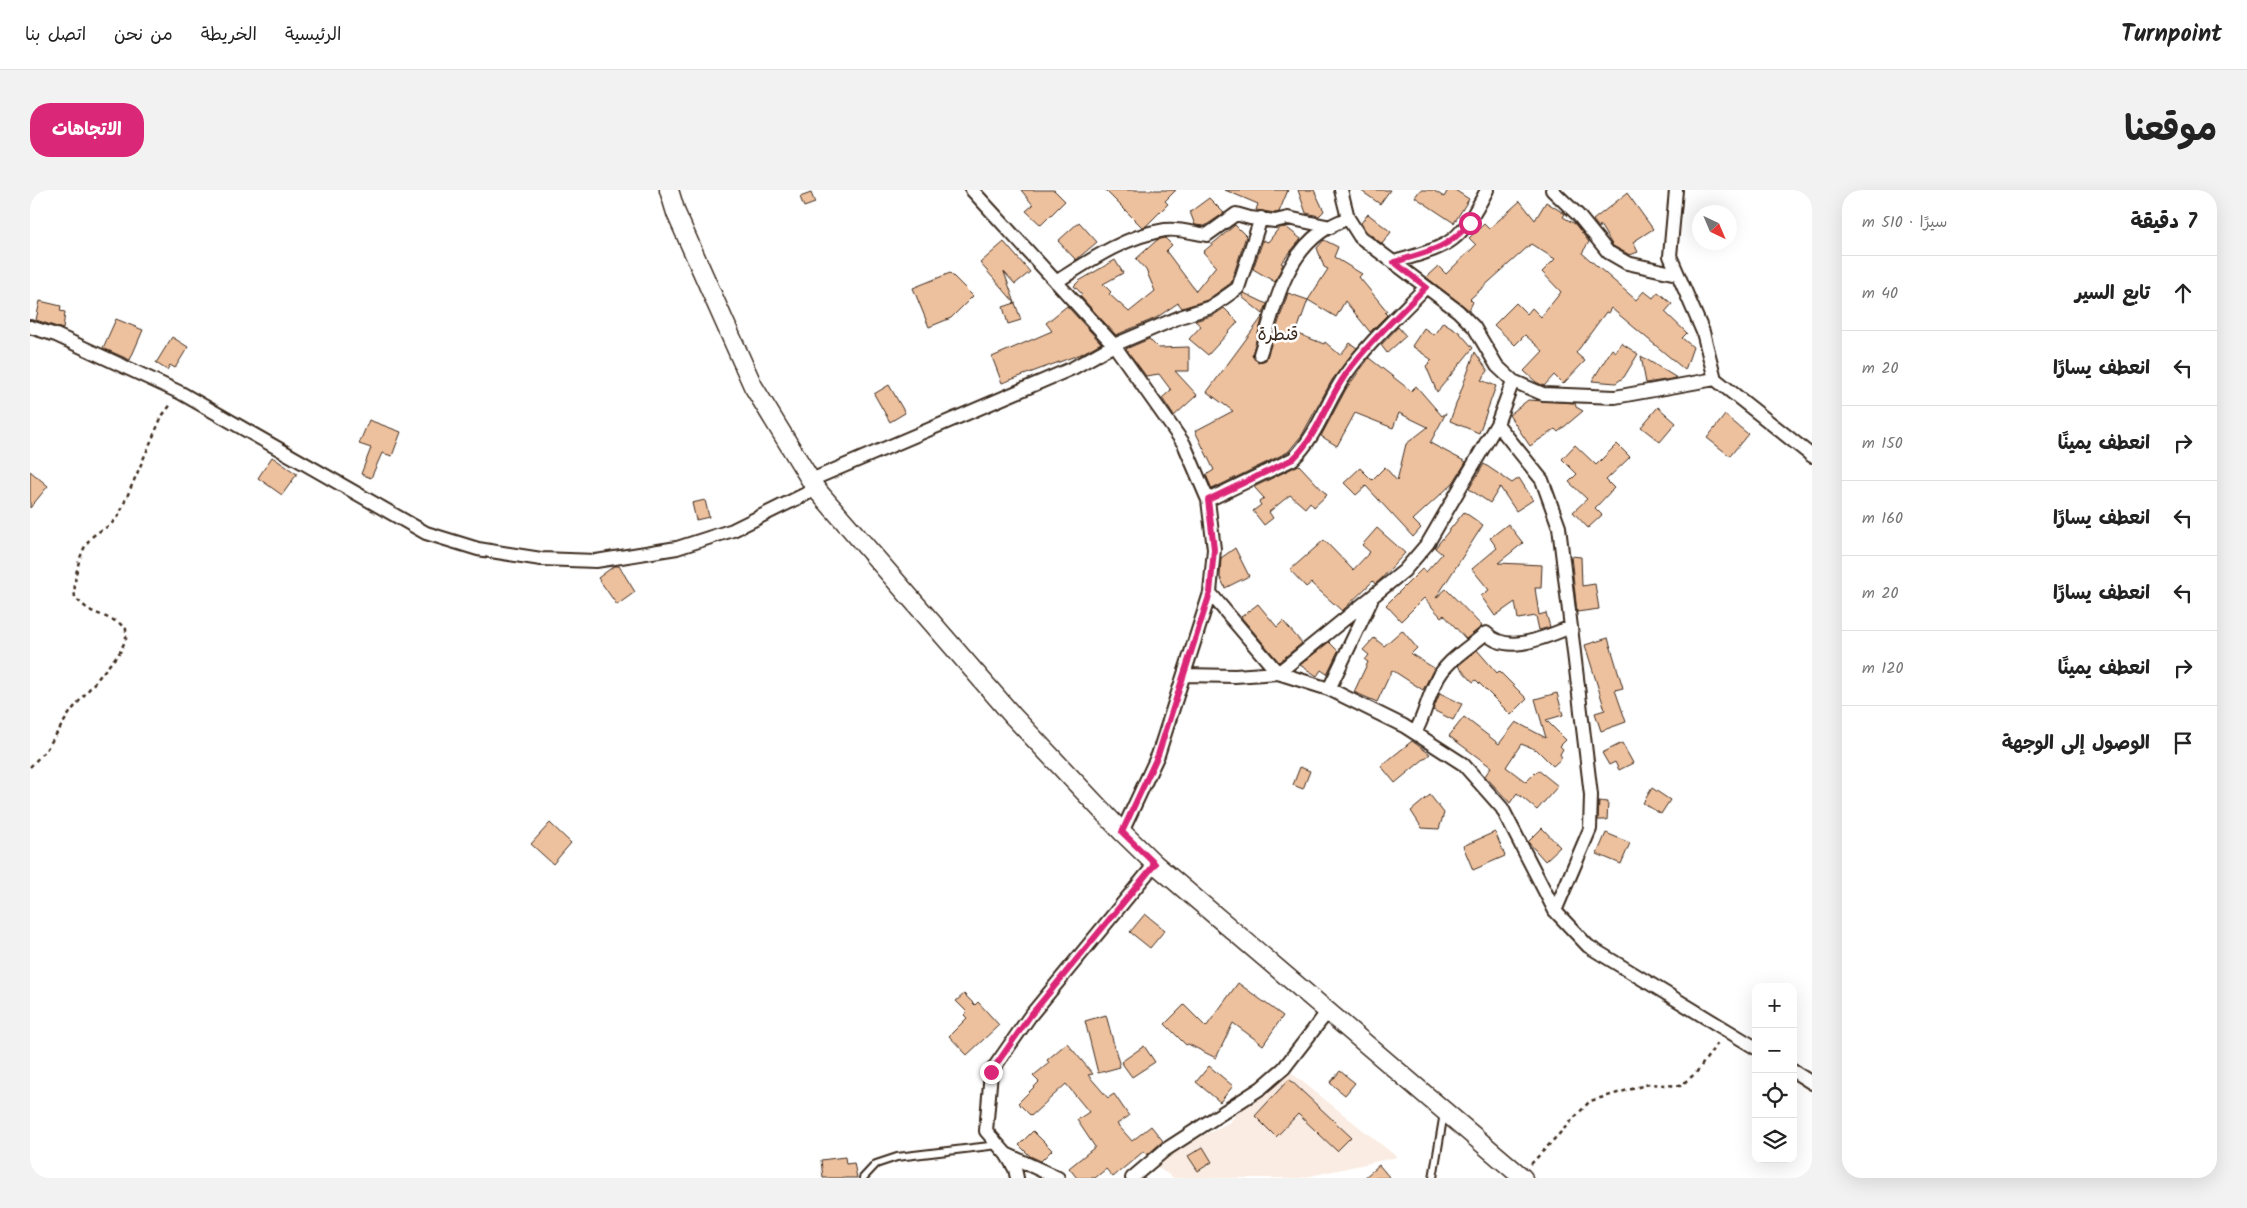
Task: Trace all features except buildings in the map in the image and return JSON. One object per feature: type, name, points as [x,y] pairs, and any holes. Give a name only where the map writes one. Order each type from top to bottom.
[{"type":"main road","points":[[669,190],[676,213],[753,386],[814,484],[1013,716],[1122,832],[1155,864],[1522,1177]]},
{"type":"street","points":[[972,190],[1114,345],[1184,444],[1208,500],[1214,549],[1210,593],[1158,755],[1122,832]]},
{"type":"street","points":[[1341,190],[1348,218],[1360,236],[1458,311],[1474,327],[1497,366],[1513,381],[1543,394],[1615,397],[1715,379]]},
{"type":"street","points":[[1394,262],[1439,248],[1457,237],[1470,223],[1487,190]]},
{"type":"street","points":[[1552,190],[1578,215],[1608,252],[1626,263],[1677,274]]},
{"type":"street","points":[[1676,190],[1670,256],[1703,332],[1715,379],[1812,456]]},
{"type":"street","points":[[1056,282],[1092,259],[1129,242],[1166,230],[1207,235],[1236,214],[1274,221],[1288,218],[1331,227]]},
{"type":"street","points":[[30,327],[56,335],[181,393],[426,533],[478,549],[541,559],[596,561],[677,548],[733,530],[814,484],[1073,368],[1114,345],[1180,317],[1211,307],[1238,288],[1261,218]]},
{"type":"street","points":[[1260,354],[1281,287],[1291,264],[1305,245],[1322,231],[1348,218]]},
{"type":"street","points":[[1208,500],[1293,459],[1310,439],[1345,375],[1374,341],[1426,287]]},
{"type":"street","points":[[1278,673],[1404,571],[1428,543],[1497,424],[1513,381]]},
{"type":"street","points":[[1497,424],[1542,480],[1559,527],[1571,627],[1591,795],[1590,828],[1555,911]]},
{"type":"street","points":[[1210,593],[1278,673]]},
{"type":"street","points":[[1329,689],[1373,596]]},
{"type":"street","points":[[1415,733],[1425,716],[1436,681],[1451,660],[1486,632],[1490,637],[1514,644],[1538,640],[1571,627]]},
{"type":"street","points":[[1184,675],[1191,677],[1278,673],[1329,689],[1415,733],[1463,764],[1502,808],[1555,911],[1588,946],[1752,1046]]},
{"type":"street","points":[[1017,1178],[1015,1169],[1002,1149],[986,1131],[991,1072],[1030,1016],[1155,864]]},
{"type":"street","points":[[1132,1178],[1165,1150],[1262,1088],[1284,1068],[1328,1011]]},
{"type":"street","points":[[1796,1073],[1812,1083]]},
{"type":"street","points":[[1002,1149],[1058,1178]]},
{"type":"lane","points":[[1433,1178],[1436,1149],[1444,1112]]},
{"type":"lane","points":[[863,1178],[876,1164],[897,1157],[1002,1149]]},
{"type":"path","points":[[30,766],[46,750],[71,711],[120,652],[126,639],[126,630],[118,622],[89,610],[74,598],[73,586],[77,567],[91,538],[111,526],[119,515],[162,416],[181,393]]},
{"type":"path","points":[[1522,1177],[1590,1101],[1649,1084],[1680,1086],[1696,1073],[1727,1030]]},
{"type":"shaded area","points":[[1279,1063],[1397,1157],[1301,1178],[1174,1178],[1150,1163],[1230,1122]]},
{"type":"district","name":"قنطرة","points":[[1278,335]]},
{"type":"route","points":[[991,1072],[1030,1016],[1155,864],[1122,832],[1158,755],[1210,593],[1214,549],[1208,500],[1293,459],[1302,450],[1345,375],[1374,341],[1426,287],[1394,262],[1439,248],[1457,237],[1470,223]]}]
